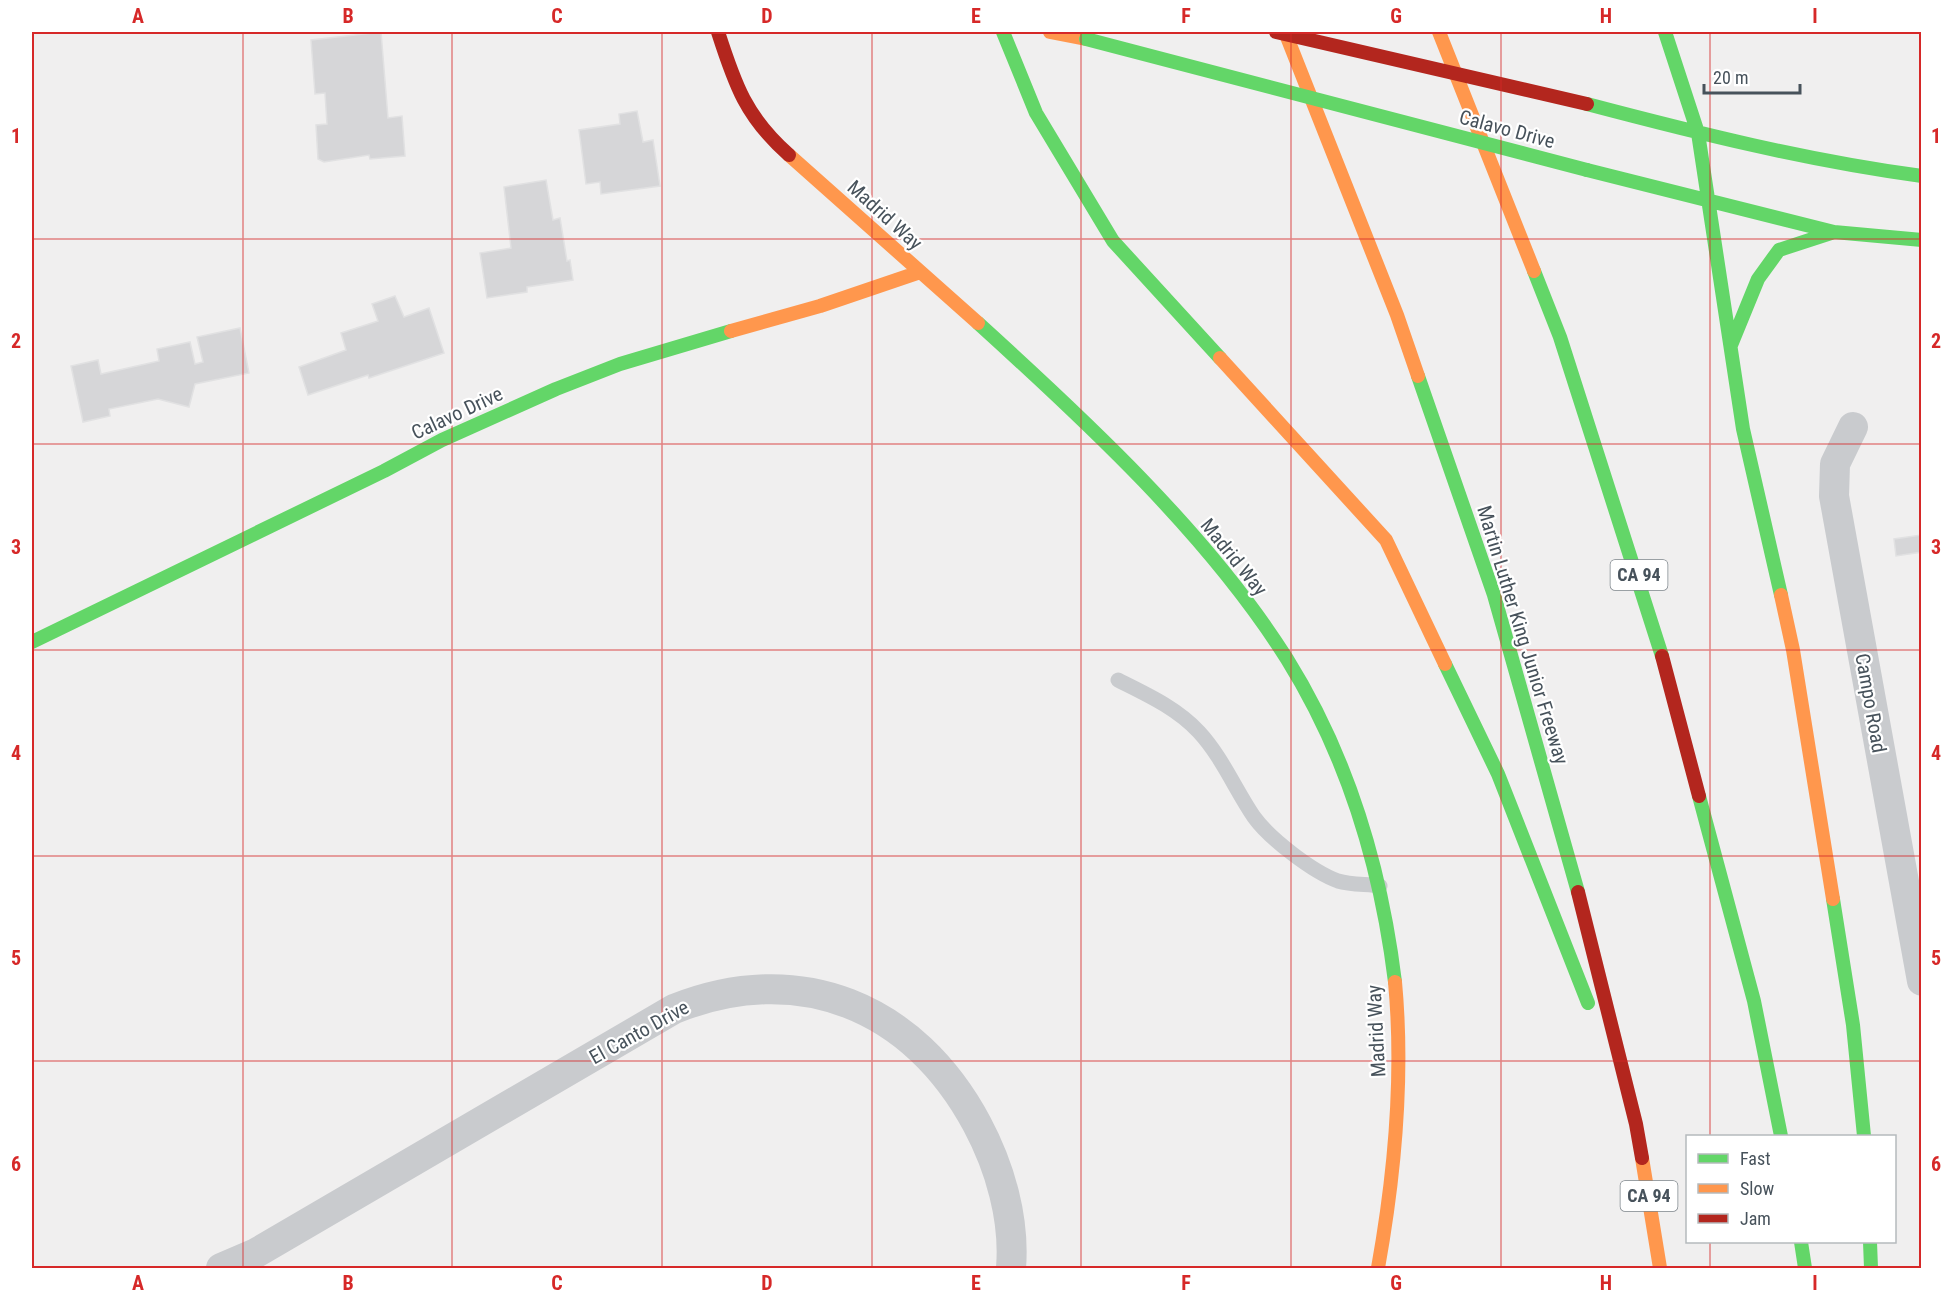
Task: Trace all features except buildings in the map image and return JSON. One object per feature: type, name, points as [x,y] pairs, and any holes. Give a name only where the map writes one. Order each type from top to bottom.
[{"type":"main road","name":"Madrid Way","points":[[718,32],[736,88],[765,134],[1071,410],[1162,502],[1205,550],[1282,651],[1337,760],[1361,819],[1380,886],[1395,1000],[1398,1115],[1394,1172],[1378,1269]]},
{"type":"main road","points":[[1004,32],[1036,112],[1113,241],[1386,540],[1498,774],[1636,1124]]},
{"type":"main road","name":"Calavo Drive","points":[[1050,32],[1086,39],[1834,232],[1922,240]]},
{"type":"main road","name":"Calavo Drive","points":[[1276,32],[1587,104],[1698,133],[1884,171],[1922,176]]},
{"type":"main road","name":"Martin Luther King Junior Freeway","points":[[1285,32],[1397,315],[1494,595],[1569,854],[1636,1124],[1660,1269]]},
{"type":"main road","name":"CA 94","points":[[1439,32],[1560,337],[1652,618],[1754,1001],[1781,1135]]},
{"type":"main road","points":[[1665,32],[1698,133],[1743,429],[1793,650],[1853,1025],[1864,1135]]},
{"type":"main road","points":[[1731,345],[1758,279],[1779,250],[1834,232]]},
{"type":"main road","name":"Calavo Drive","points":[[32,642],[384,471],[442,440],[556,389],[631,360],[820,306],[920,272]]},
{"type":"main road","points":[[1801,1243],[1805,1269]]},
{"type":"main road","points":[[1870,1243],[1871,1269]]},
{"type":"street","name":"Campo Road","points":[[1852,427],[1835,464],[1834,496],[1922,981]]},
{"type":"street","name":"El Canto Drive","points":[[221,1269],[258,1261],[674,1009],[725,992],[778,988],[832,997],[881,1018],[904,1033],[929,1056],[951,1082],[986,1140],[998,1172],[1010,1226],[1011,1269]]},
{"type":"lane","points":[[1118,680],[1168,705],[1199,731],[1225,767],[1256,819],[1284,846],[1313,867],[1339,881],[1380,886]]},
{"type":"traffic: fast","points":[[1003,32],[1036,113],[1113,241],[1220,358]]},
{"type":"traffic: fast","points":[[1665,32],[1698,133],[1743,429],[1781,595]]},
{"type":"traffic: fast","points":[[1086,39],[1587,170]]},
{"type":"traffic: fast","points":[[1587,104],[1712,136],[1795,154],[1922,176]]},
{"type":"traffic: fast","points":[[1587,170],[1834,232],[1922,240]]},
{"type":"traffic: fast","points":[[1731,345],[1758,279],[1779,250],[1834,232]]},
{"type":"traffic: fast","points":[[1534,271],[1560,337],[1662,656]]},
{"type":"traffic: fast","points":[[978,323],[1061,399],[1144,481],[1221,568],[1256,613],[1287,659],[1328,735],[1359,814],[1381,897],[1395,982]]},
{"type":"traffic: fast","points":[[32,642],[384,471],[442,440],[556,389],[620,364],[731,331]]},
{"type":"traffic: fast","points":[[1418,376],[1494,595],[1578,892]]},
{"type":"traffic: fast","points":[[1445,664],[1498,774],[1588,1003]]},
{"type":"traffic: fast","points":[[1699,796],[1754,1001],[1781,1135]]},
{"type":"traffic: fast","points":[[1833,899],[1853,1025],[1864,1135]]},
{"type":"traffic: fast","points":[[1801,1243],[1805,1268]]},
{"type":"traffic: fast","points":[[1870,1243],[1871,1268]]},
{"type":"traffic: slow","points":[[1050,32],[1086,39]]},
{"type":"traffic: slow","points":[[1285,32],[1397,315],[1418,376]]},
{"type":"traffic: slow","points":[[1439,32],[1534,271]]},
{"type":"traffic: slow","points":[[789,155],[978,323]]},
{"type":"traffic: slow","points":[[731,331],[820,306],[920,272]]},
{"type":"traffic: slow","points":[[1220,358],[1386,540],[1445,664]]},
{"type":"traffic: slow","points":[[1781,595],[1793,650],[1833,899]]},
{"type":"traffic: slow","points":[[1378,1268],[1389,1197],[1396,1125],[1399,1054],[1395,982]]},
{"type":"traffic: slow","points":[[1642,1158],[1660,1268]]},
{"type":"traffic: jam","points":[[718,32],[730,68],[752,113],[774,141],[789,155]]},
{"type":"traffic: jam","points":[[1276,32],[1587,104]]},
{"type":"traffic: jam","points":[[1662,656],[1699,796]]},
{"type":"traffic: jam","points":[[1578,892],[1636,1124],[1642,1158]]}]
